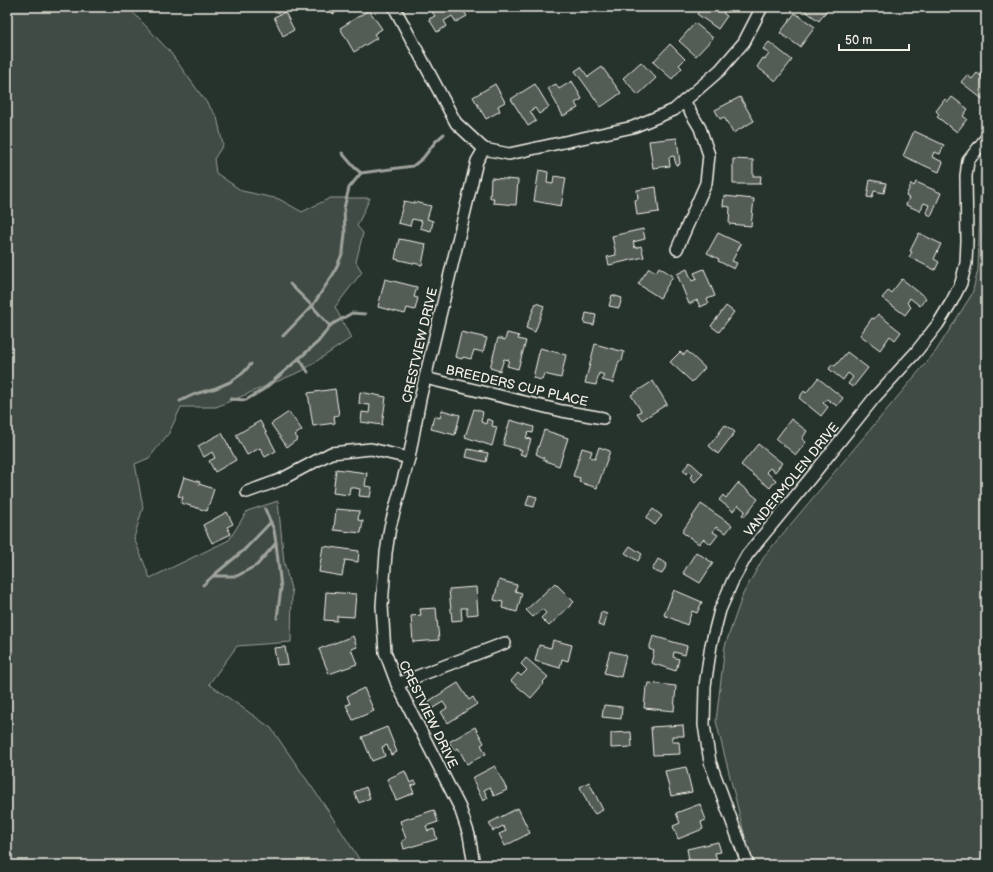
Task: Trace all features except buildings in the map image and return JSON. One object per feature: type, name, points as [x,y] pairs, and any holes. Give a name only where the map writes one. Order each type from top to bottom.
[{"type":"street","points":[[394,7],[456,123],[484,149],[508,154],[633,127],[674,110],[720,70],[744,42],[762,7]]},
{"type":"street","points":[[676,249],[706,183],[709,155],[700,128],[684,100]]},
{"type":"street","name":"VANDERMOLEN DRIVE","points":[[748,865],[710,762],[704,725],[705,686],[711,645],[720,610],[733,580],[747,555],[875,398],[916,352],[938,324],[952,301],[961,283],[966,264],[966,176],[968,161],[986,138]]},
{"type":"street","name":"CRESTVIEW DRIVE","points":[[474,865],[469,835],[460,808],[397,684],[384,652],[382,606],[390,527],[409,458],[425,378],[477,161],[484,149]]},
{"type":"street","name":"BREEDERS CUP PLACE","points":[[425,378],[562,411],[603,418]]},
{"type":"street","points":[[247,492],[280,480],[331,453],[371,449],[409,458]]},
{"type":"street","points":[[397,684],[505,643]]},
{"type":"shaded area","points":[[7,7],[128,7],[170,52],[217,117],[223,145],[214,159],[216,173],[242,191],[279,199],[302,212],[330,198],[370,198],[357,226],[363,233],[356,262],[362,272],[335,307],[351,338],[302,371],[216,407],[181,407],[169,433],[149,458],[135,464],[143,507],[134,538],[150,578],[229,540],[247,511],[278,501],[284,562],[292,593],[291,642],[237,646],[209,684],[271,728],[327,809],[363,865],[7,865]]},
{"type":"shaded area","points":[[986,158],[986,865],[752,865],[716,721],[725,646],[743,594],[765,555],[936,351],[972,294],[978,270],[981,171]]},
{"type":"waterway","points":[[283,336],[313,305],[334,273],[343,252],[345,234],[344,208],[349,188],[361,173],[413,166],[423,158],[436,141],[444,134]]},
{"type":"waterway","points":[[342,153],[361,173]]},
{"type":"waterway","points":[[290,284],[330,326]]},
{"type":"waterway","points":[[230,399],[246,400],[264,389],[318,342],[331,325],[352,313],[365,314]]},
{"type":"waterway","points":[[299,358],[308,372]]},
{"type":"waterway","points":[[180,401],[195,394],[230,382],[243,373],[251,364]]},
{"type":"waterway","points":[[203,585],[213,576],[237,576],[257,565],[276,543],[274,530],[265,509]]},
{"type":"waterway","points":[[214,575],[244,550],[271,522]]},
{"type":"waterway","points":[[276,543],[281,588],[277,618]]}]
